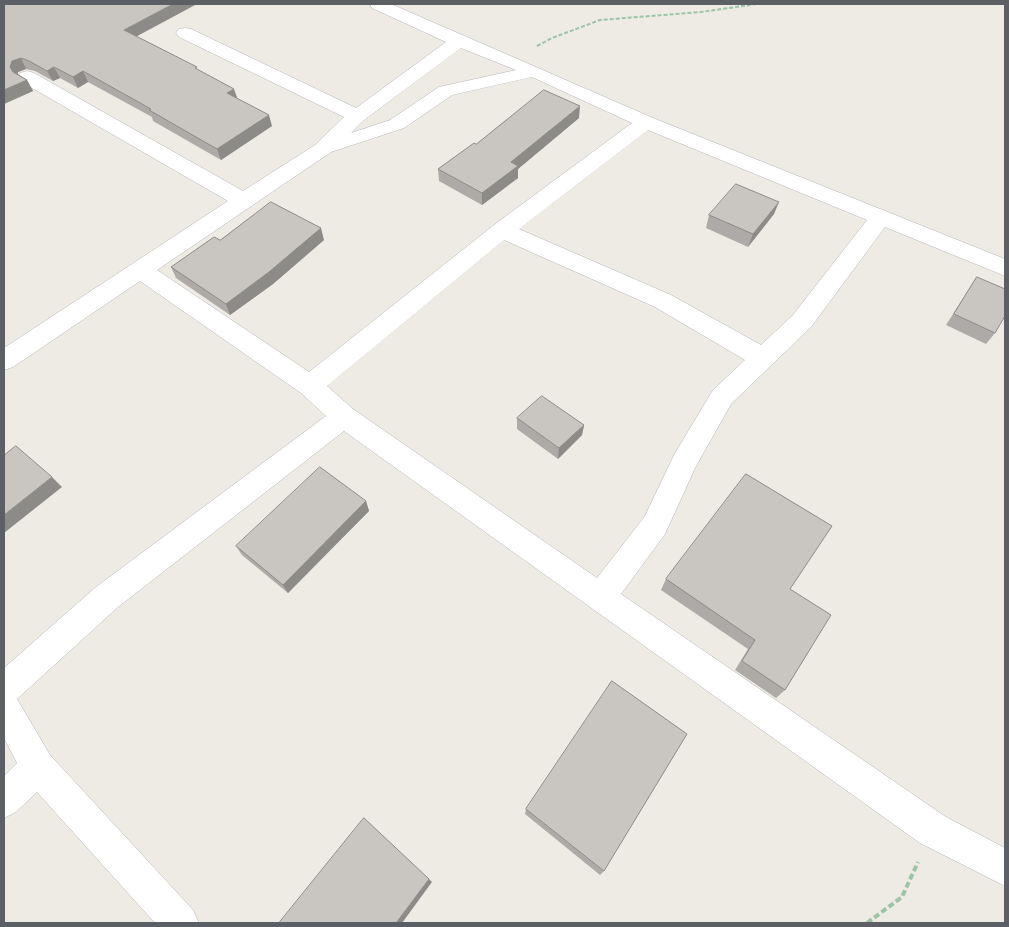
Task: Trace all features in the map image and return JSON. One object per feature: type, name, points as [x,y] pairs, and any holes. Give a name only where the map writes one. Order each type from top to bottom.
[{"type":"street","points":[[378,4],[646,122],[1005,268]]},
{"type":"street","points":[[185,33],[357,116]]},
{"type":"street","points":[[4,360],[322,149],[357,116],[459,41]]},
{"type":"street","points":[[322,149],[397,124],[446,91],[531,72]]},
{"type":"street","points":[[27,77],[244,201]]},
{"type":"street","points":[[310,386],[502,230],[646,122]]},
{"type":"street","points":[[601,597],[655,526],[684,463],[722,397],[802,321],[881,218]]},
{"type":"street","points":[[502,230],[663,302],[764,359]]},
{"type":"street","points":[[140,269],[310,386],[344,416],[933,830],[1005,868]]},
{"type":"street","points":[[4,689],[107,597],[344,416]]},
{"type":"street","points":[[4,708],[38,767],[180,923]]},
{"type":"street","points":[[4,800],[38,767]]},
{"type":"path","points":[[510,61],[552,38],[600,20],[700,12],[757,4]]},
{"type":"path","points":[[867,923],[902,897],[933,830]]},
{"type":"building","points":[[4,4],[173,4],[124,30],[197,67],[195,68],[234,89],[227,93],[269,115],[217,149],[83,71],[73,77],[54,67],[47,71],[21,58],[12,61],[10,67],[13,72],[27,80],[4,90]]},
{"type":"building","points":[[544,90],[580,106],[511,162],[518,166],[482,193],[438,169],[474,143],[476,144]]},
{"type":"building","points":[[736,184],[779,202],[753,234],[709,215]]},
{"type":"building","points":[[271,202],[321,228],[269,272],[226,304],[171,267],[214,237],[220,240]]},
{"type":"building","points":[[977,277],[1005,289],[1005,316],[995,333],[954,314]]},
{"type":"building","points":[[542,396],[584,425],[559,448],[517,418]]},
{"type":"building","points":[[16,446],[52,477],[4,515],[4,453]]},
{"type":"building","points":[[320,467],[366,501],[283,585],[236,546]]},
{"type":"building","points":[[746,474],[832,526],[790,589],[831,615],[785,690],[742,661],[755,640],[666,579]]},
{"type":"building","points":[[612,681],[687,734],[604,871],[526,809]]},
{"type":"building","points":[[364,818],[429,879],[396,923],[279,923]]}]
